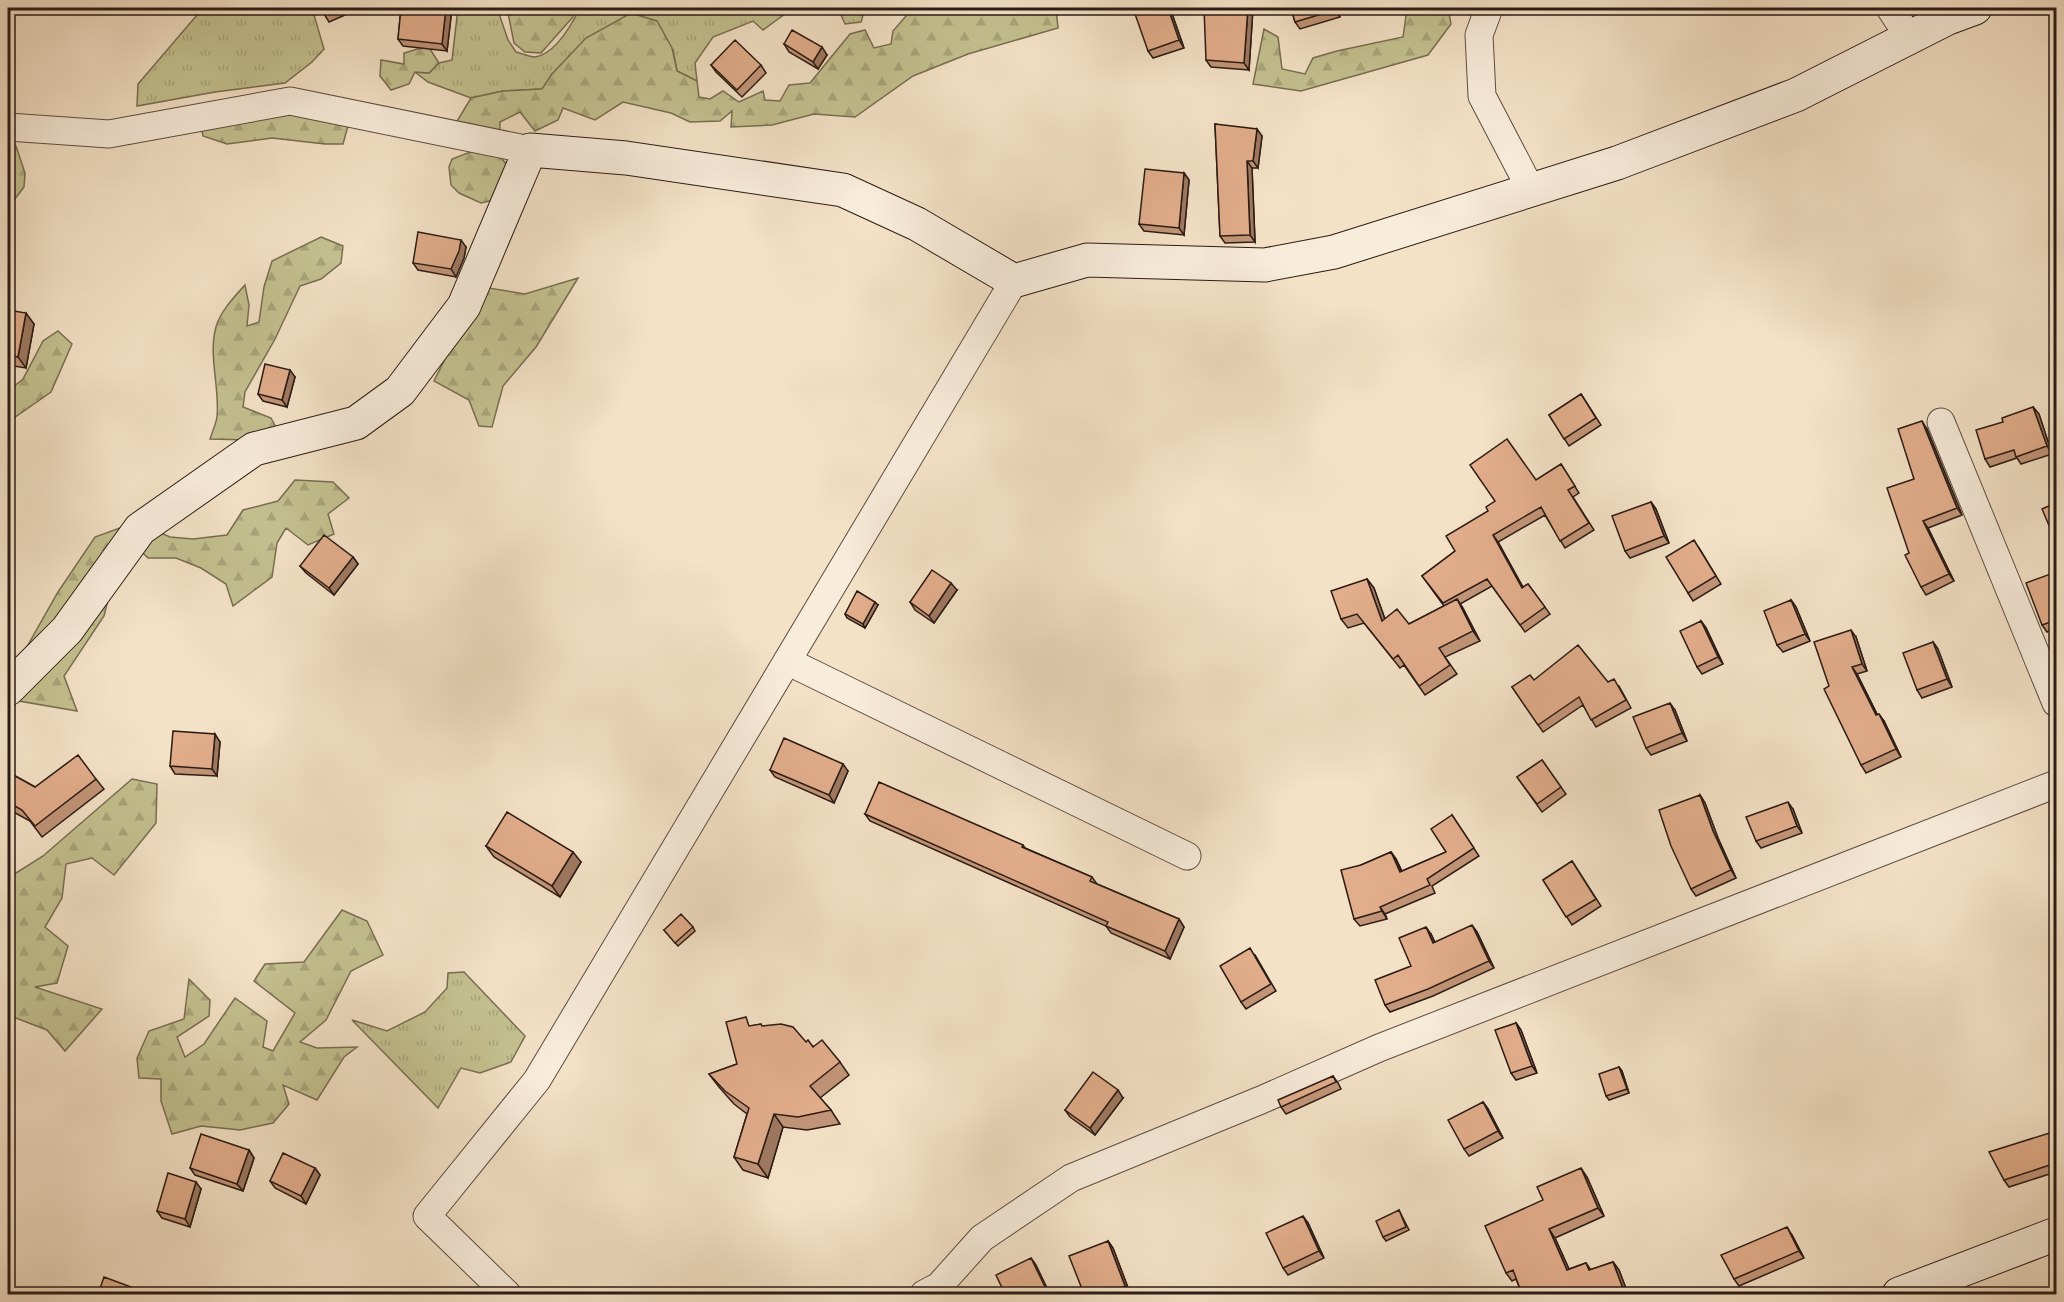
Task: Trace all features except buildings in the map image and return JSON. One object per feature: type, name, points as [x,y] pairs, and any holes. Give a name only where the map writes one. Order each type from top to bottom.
[{"type":"street","points":[[1489,8],[1479,35],[1482,96],[1531,190]]},
{"type":"street","points":[[1890,8],[1909,38]]},
{"type":"street","points":[[507,1294],[427,1216],[537,1080],[1014,281],[1087,260],[1265,265],[1334,252],[1617,163],[1796,95],[1948,18],[1975,8]]},
{"type":"street","points":[[8,127],[109,134],[290,101],[530,150],[626,158],[843,190],[917,224],[1014,281]]},
{"type":"street","points":[[8,688],[67,630],[140,529],[255,449],[356,423],[400,390],[464,306],[530,150]]},
{"type":"street","points":[[1941,422],[2046,649],[2056,703]]},
{"type":"street","points":[[787,661],[1187,856]]},
{"type":"street","points":[[924,1294],[939,1286],[982,1238],[1071,1178],[1261,1100],[1379,1048],[2056,784]]},
{"type":"street","points":[[1899,1294],[2056,1234]]},
{"type":"green space","points":[[203,8],[312,8],[324,49],[312,62],[285,83],[215,92],[137,106],[138,84]]},
{"type":"green space","points":[[458,8],[497,8],[508,40],[516,52],[535,57],[543,55],[556,44],[568,30],[580,8],[793,8],[763,30],[753,21],[713,37],[695,63],[697,81],[677,71],[673,50],[552,74],[543,89],[503,91],[471,98],[428,82],[415,72],[429,73],[439,63],[452,60]]},
{"type":"green space","points":[[507,8],[575,8],[573,17],[541,53],[525,52],[514,43]]},
{"type":"green space","points":[[838,8],[905,8],[864,12],[861,22],[845,24]]},
{"type":"green space","points":[[913,8],[1056,8],[1058,28],[968,54],[913,76],[855,117],[814,114],[772,125],[731,127],[732,111],[720,121],[690,122],[671,113],[623,102],[595,120],[563,108],[558,120],[535,131],[520,112],[500,122],[499,155],[510,169],[502,198],[481,203],[459,193],[451,185],[449,167],[452,159],[481,148],[456,123],[471,98],[503,91],[542,89],[552,74],[586,38],[631,13],[657,21],[672,48],[677,71],[697,81],[699,97],[710,99],[723,91],[739,102],[763,91],[765,100],[780,101],[789,85],[810,83],[850,34],[865,30],[874,48],[891,44],[893,31]]},
{"type":"green space","points":[[1403,8],[1448,8],[1451,24],[1428,55],[1301,91],[1253,84],[1264,29],[1278,37],[1282,69],[1305,74],[1313,58],[1403,37],[1406,16]]},
{"type":"green space","points":[[428,46],[439,63],[429,73],[415,72],[409,84],[391,90],[380,76],[381,60],[404,64],[404,53]]},
{"type":"green space","points":[[293,107],[350,118],[343,144],[272,138],[227,144],[203,136],[200,122]]},
{"type":"green space","points":[[8,140],[16,146],[25,173],[24,187],[8,208]]},
{"type":"green space","points":[[321,237],[343,246],[341,263],[321,279],[300,286],[275,339],[245,392],[243,407],[271,418],[277,429],[249,440],[210,439],[217,417],[213,349],[216,327],[221,316],[245,285],[249,305],[247,326],[259,322],[264,287],[272,261]]},
{"type":"green space","points":[[578,278],[536,347],[503,386],[492,427],[479,426],[469,400],[434,381],[463,323],[489,288],[525,294]]},
{"type":"green space","points":[[58,331],[72,344],[51,392],[8,422],[8,391],[23,379],[43,341]]},
{"type":"green space","points":[[295,480],[333,482],[349,498],[328,514],[334,534],[308,545],[286,528],[277,543],[272,577],[233,606],[226,584],[201,568],[176,558],[148,558],[128,538],[122,546],[104,616],[64,676],[77,711],[19,701],[15,668],[58,592],[95,537],[136,522],[170,537],[193,539],[227,535],[243,510],[278,501]]},
{"type":"green space","points":[[132,779],[157,784],[156,823],[114,875],[92,858],[66,864],[62,898],[45,927],[68,946],[57,983],[35,987],[102,1009],[65,1051],[47,1030],[8,1015],[8,874],[13,875],[43,856]]},
{"type":"green space","points":[[342,910],[367,921],[383,955],[351,971],[326,1020],[300,1042],[317,1048],[357,1047],[344,1057],[317,1100],[283,1085],[289,1104],[273,1123],[240,1130],[201,1126],[172,1134],[161,1101],[161,1079],[139,1078],[137,1058],[149,1031],[184,1019],[189,979],[210,1000],[209,1016],[177,1037],[185,1057],[204,1044],[235,998],[267,1021],[263,1047],[273,1051],[295,1013],[254,981],[265,964],[304,962]]},
{"type":"green space","points":[[464,972],[525,1036],[511,1062],[480,1073],[461,1068],[438,1108],[352,1020],[387,1031],[425,1012],[447,988],[448,973]]}]
